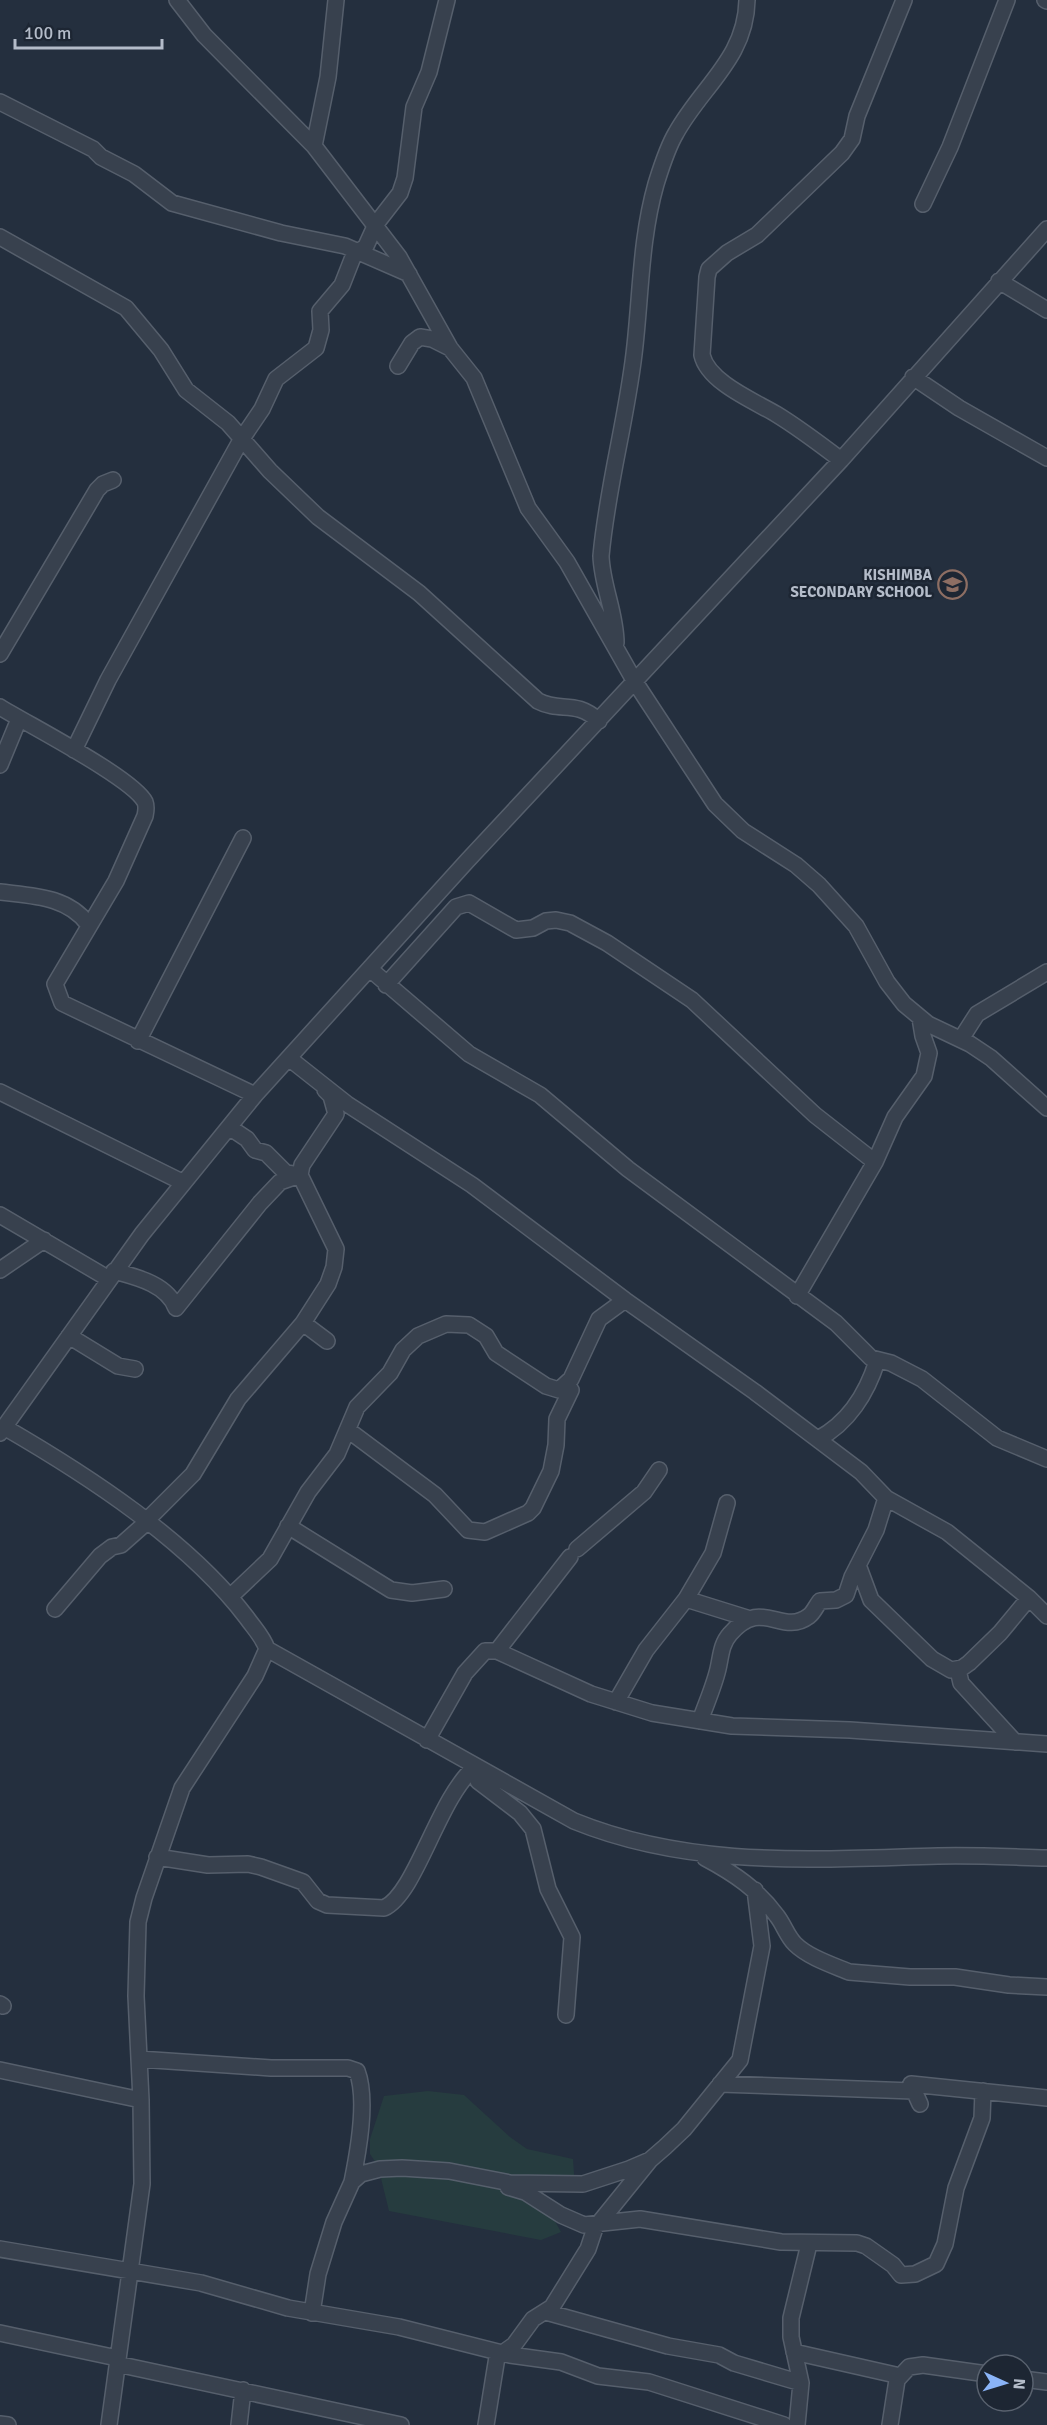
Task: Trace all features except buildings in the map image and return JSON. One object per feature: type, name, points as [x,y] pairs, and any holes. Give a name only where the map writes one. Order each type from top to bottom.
[{"type":"street","points":[[177,0],[204,35],[314,146],[376,224],[409,274],[450,348],[474,378],[528,508],[567,562],[635,682],[714,804],[743,831],[796,865],[819,885],[856,927],[894,994],[920,1018],[962,1040],[996,1062],[1047,1108]]},
{"type":"street","points":[[314,146],[328,77],[336,0]]},
{"type":"street","points":[[74,750],[108,680],[241,440],[262,409],[276,380],[316,348],[321,330],[320,311],[342,285],[353,257],[360,252],[371,237],[376,224],[396,201],[402,186],[414,107],[429,72],[447,0]]},
{"type":"street","points":[[616,646],[615,618],[601,572],[601,556],[634,356],[640,266],[647,221],[657,183],[675,133],[734,53],[747,17],[747,0]]},
{"type":"street","points":[[841,460],[800,430],[733,389],[706,366],[702,355],[707,277],[710,269],[766,227],[842,153],[852,139],[865,95],[904,0]]},
{"type":"street","points":[[923,204],[950,147],[1007,0]]},
{"type":"street","points":[[0,102],[93,149],[101,157],[134,174],[172,203],[360,252],[409,274]]},
{"type":"street","points":[[1047,229],[841,460],[717,590],[255,1095],[182,1182],[69,1336],[7,1410],[2,1430],[58,1458],[146,1521],[231,1596],[267,1649],[475,1767],[592,1829],[696,1853],[742,1858],[822,1861],[941,1856],[1047,1858]]},
{"type":"street","points":[[0,237],[126,309],[165,356],[186,390],[228,423],[241,440],[318,517],[420,593],[447,621],[538,701],[550,706],[577,707],[599,721]]},
{"type":"street","points":[[999,281],[1047,310]]},
{"type":"street","points":[[398,366],[411,343],[420,337],[432,339],[450,348]]},
{"type":"street","points":[[913,377],[959,408],[1047,458]]},
{"type":"street","points":[[0,654],[97,490],[103,484],[113,480]]},
{"type":"street","points":[[0,707],[74,750],[141,797],[147,809],[116,881],[88,924],[55,984],[56,993],[62,1004],[255,1095]]},
{"type":"street","points":[[0,765],[19,719]]},
{"type":"street","points":[[138,1041],[243,838]]},
{"type":"street","points":[[0,892],[56,901],[79,912],[88,924]]},
{"type":"street","points":[[386,985],[456,907],[462,904],[469,903],[516,930],[533,928],[546,921],[570,923],[607,943],[692,1000],[815,1116],[874,1162]]},
{"type":"street","points":[[371,970],[469,1054],[540,1095],[628,1169],[677,1203],[797,1296],[836,1323],[876,1361],[891,1363],[922,1379],[997,1438],[1047,1459]]},
{"type":"street","points":[[962,1040],[977,1014],[997,1005],[1047,972]]},
{"type":"street","points":[[797,1296],[874,1162],[895,1117],[914,1093],[926,1070],[929,1053],[920,1018]]},
{"type":"street","points":[[290,1059],[347,1104],[472,1185],[625,1300],[818,1439],[861,1472],[886,1498],[947,1532],[1029,1598],[1047,1616]]},
{"type":"street","points":[[55,1609],[100,1556],[121,1545],[193,1474],[238,1399],[303,1323],[328,1284],[334,1267],[336,1249],[300,1175],[302,1166],[336,1114],[331,1096],[313,1077]]},
{"type":"street","points":[[0,1092],[182,1182]]},
{"type":"street","points":[[229,1127],[247,1139],[255,1150],[266,1153],[286,1173],[300,1175]]},
{"type":"street","points":[[0,1215],[112,1275],[147,1281],[174,1301],[176,1308],[260,1203],[280,1182],[300,1175]]},
{"type":"street","points":[[0,1270],[44,1240]]},
{"type":"street","points":[[231,1596],[270,1559],[308,1492],[337,1454],[354,1413],[365,1397],[390,1373],[403,1350],[418,1336],[446,1324],[469,1325],[482,1332],[496,1353],[546,1386],[559,1390],[571,1379],[599,1319],[625,1300]]},
{"type":"street","points":[[303,1323],[327,1341]]},
{"type":"street","points":[[69,1336],[118,1366],[135,1369]]},
{"type":"street","points":[[818,1439],[845,1421],[868,1383],[876,1361]]},
{"type":"street","points":[[348,1430],[435,1495],[468,1530],[485,1532],[528,1513],[533,1508],[551,1471],[556,1445],[557,1419],[571,1390]]},
{"type":"street","points":[[497,1651],[573,1553],[644,1492],[659,1470]]},
{"type":"street","points":[[686,1599],[747,1618],[760,1616],[785,1622],[805,1619],[820,1601],[836,1600],[848,1593],[850,1581],[876,1530],[886,1498]]},
{"type":"street","points":[[616,1702],[646,1650],[686,1599],[713,1554],[727,1503]]},
{"type":"street","points":[[288,1526],[391,1590],[412,1593],[444,1589]]},
{"type":"street","points":[[858,1565],[871,1600],[939,1665],[958,1670],[969,1663],[1000,1633],[1029,1598]]},
{"type":"street","points":[[700,1721],[718,1669],[722,1648],[730,1634],[747,1618]]},
{"type":"street","points":[[109,2425],[128,2272],[139,2220],[142,2184],[136,1996],[138,1922],[157,1857],[182,1788],[255,1676],[267,1649]]},
{"type":"street","points":[[427,1740],[465,1673],[485,1651],[497,1651],[591,1694],[652,1713],[732,1726],[850,1730],[1047,1744]]},
{"type":"street","points":[[958,1670],[961,1683],[1015,1742]]},
{"type":"street","points":[[157,1857],[208,1865],[248,1864],[305,1884],[318,1901],[327,1905],[384,1908],[401,1894],[447,1801],[475,1767]]},
{"type":"street","points":[[475,1767],[478,1780],[520,1813],[533,1829],[548,1889],[572,1937],[566,2015]]},
{"type":"street","points":[[696,1853],[736,1874],[755,1890],[778,1918],[795,1944],[811,1955],[849,1972],[910,1977],[956,1977],[1009,1985],[1047,1987]]},
{"type":"street","points":[[486,2425],[495,2363],[501,2353],[514,2344],[533,2319],[546,2312],[585,2256],[599,2224],[650,2160],[684,2129],[740,2060],[762,1946],[755,1890]]},
{"type":"street","points":[[139,2060],[271,2068],[348,2068],[357,2072],[361,2098],[357,2156],[352,2182],[334,2222],[318,2274],[312,2313]]},
{"type":"street","points":[[0,2070],[141,2100]]},
{"type":"street","points":[[720,2084],[916,2098],[911,2084],[1047,2098]]},
{"type":"street","points":[[500,2181],[510,2188],[525,2192],[572,2221],[584,2224],[640,2219],[809,2244],[847,2241],[866,2246],[904,2276],[915,2274],[936,2264],[945,2244],[961,2173],[982,2118],[983,2091]]},
{"type":"street","points":[[352,2182],[361,2174],[371,2170],[402,2168],[449,2171],[500,2181],[589,2184],[650,2160]]},
{"type":"street","points":[[797,2425],[801,2383],[794,2352],[791,2318],[809,2244]]},
{"type":"street","points":[[0,2249],[201,2283],[312,2313],[399,2327],[501,2353],[561,2362],[598,2376],[649,2382],[784,2425]]},
{"type":"street","points":[[546,2312],[668,2346],[719,2355],[734,2363],[801,2383]]},
{"type":"street","points":[[0,2333],[382,2423],[401,2425]]},
{"type":"street","points":[[794,2352],[900,2376]]},
{"type":"street","points":[[890,2425],[900,2376],[909,2367],[918,2365],[975,2372]]},
{"type":"street","points":[[239,2425],[243,2390]]},
{"type":"street","points":[[0,2424],[8,2425]]},
{"type":"green space","points":[[428,2091],[464,2095],[510,2137],[527,2149],[573,2159],[575,2188],[504,2186],[551,2214],[561,2232],[541,2240],[389,2211],[378,2166],[370,2154],[370,2139],[384,2096]]},
{"type":"place","name":"KISHIMBA SECONDARY SCHOOL","points":[[953,584]]}]
